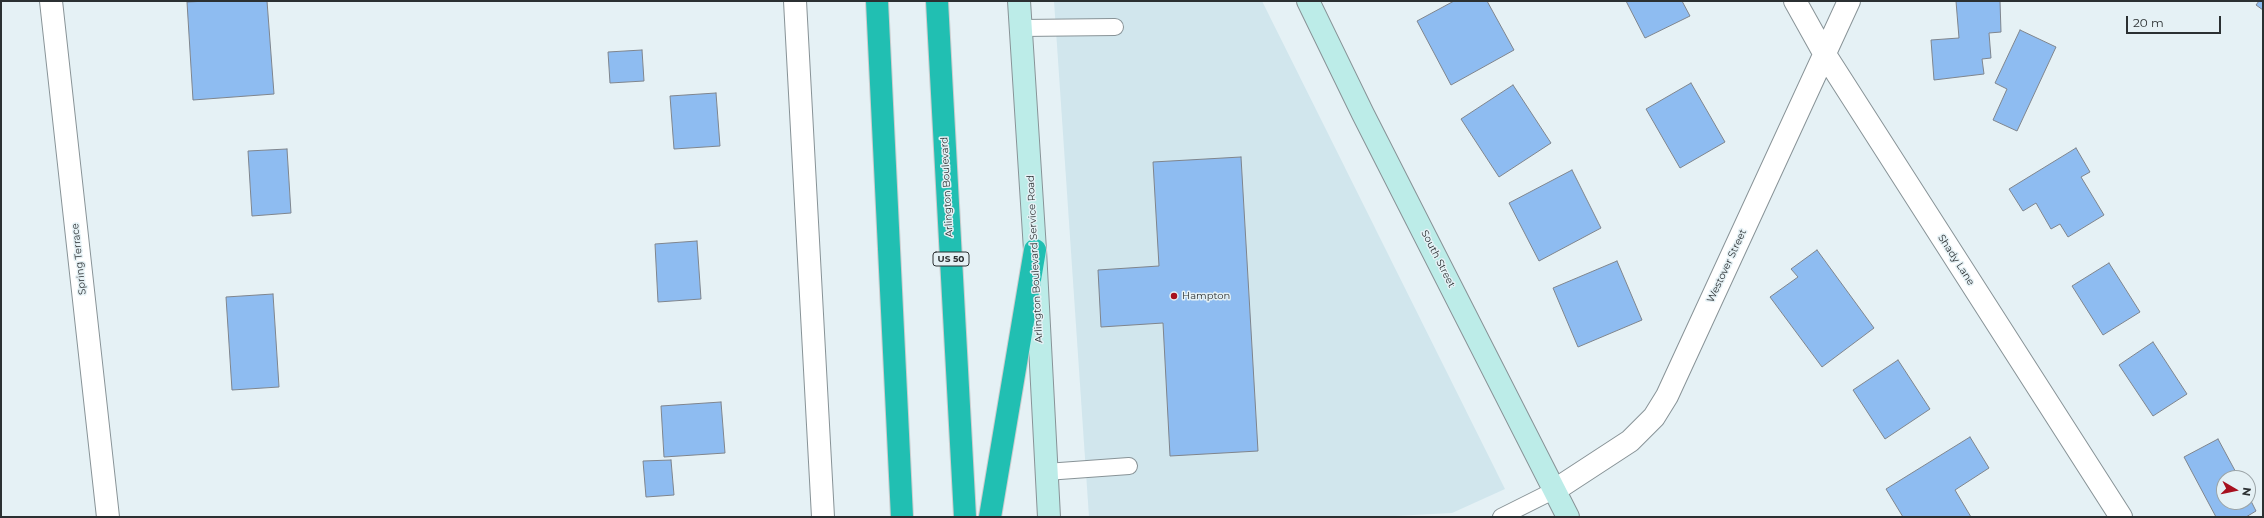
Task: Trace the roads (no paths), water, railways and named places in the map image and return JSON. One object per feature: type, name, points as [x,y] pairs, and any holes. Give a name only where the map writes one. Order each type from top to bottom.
[{"type":"highway","points":[[877,1],[902,517]]},
{"type":"highway","name":"Arlington Boulevard","points":[[937,1],[965,517]]},
{"type":"highway","points":[[990,517],[1035,250]]},
{"type":"street","name":"Spring Terrace","points":[[50,1],[108,517]]},
{"type":"street","points":[[795,1],[823,517]]},
{"type":"street","name":"Arlington Boulevard Service Road","points":[[1019,1],[1035,250],[1049,517]]},
{"type":"street","name":"South Street","points":[[1308,1],[1363,114],[1556,490],[1568,517]]},
{"type":"street","name":"Shady Lane","points":[[1795,1],[1824,54],[2121,517]]},
{"type":"street","name":"Westover Street","points":[[1556,490],[1630,441],[1654,417],[1667,396],[1848,1]]},
{"type":"lane","points":[[1021,28],[1115,27]]},
{"type":"lane","points":[[1046,472],[1129,466]]},
{"type":"lane","points":[[1501,517],[1556,490]]},
{"type":"place","name":"Hampton","points":[[1174,296]]}]
